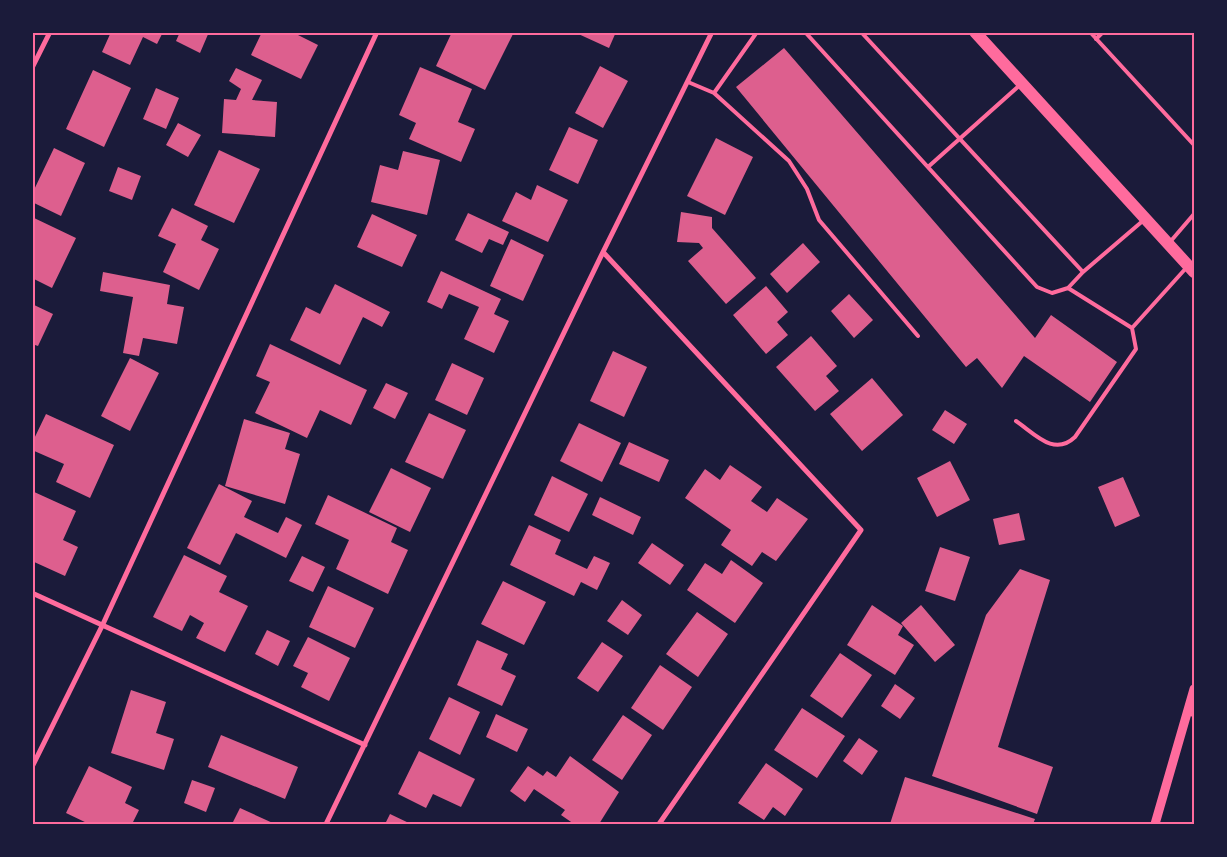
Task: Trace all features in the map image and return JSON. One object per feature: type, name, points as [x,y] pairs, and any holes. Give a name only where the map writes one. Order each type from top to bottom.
[{"type":"main road","points":[[975,32],[1192,268]]},
{"type":"street","points":[[32,68],[50,32]]},
{"type":"street","points":[[32,767],[103,624],[377,32]]},
{"type":"street","points":[[326,824],[603,252],[712,32]]},
{"type":"street","points":[[603,252],[861,530],[659,824]]},
{"type":"street","points":[[32,593],[365,745]]},
{"type":"street","points":[[1155,824],[1191,714],[1194,689]]},
{"type":"lane","points":[[714,93],[757,32]]},
{"type":"lane","points":[[806,32],[1037,287],[1052,293],[1068,288],[1083,272],[1146,218]]},
{"type":"lane","points":[[861,32],[1083,272]]},
{"type":"lane","points":[[1090,32],[1194,145]]},
{"type":"lane","points":[[1096,39],[1103,32]]},
{"type":"lane","points":[[688,82],[714,93],[789,161],[806,189],[819,220],[918,336]]},
{"type":"lane","points":[[928,167],[1022,83]]},
{"type":"lane","points":[[1169,243],[1194,214]]},
{"type":"lane","points":[[1132,328],[1192,268]]},
{"type":"lane","points":[[1016,421],[1053,446],[1067,445],[1075,437],[1136,349],[1132,328],[1068,288]]},
{"type":"building","points":[[111,32],[163,32],[157,44],[143,37],[130,65],[102,52]]},
{"type":"building","points":[[180,32],[209,32],[200,53],[176,41]]},
{"type":"building","points":[[262,32],[292,32],[318,45],[301,79],[251,55]]},
{"type":"building","points":[[452,32],[514,32],[485,90],[436,66]]},
{"type":"building","points":[[574,32],[616,32],[609,48]]},
{"type":"building","points":[[784,48],[1035,338],[1051,315],[1117,362],[1090,402],[1024,356],[1002,388],[977,358],[966,367],[736,87]]},
{"type":"building","points":[[600,66],[628,81],[603,128],[575,113]]},
{"type":"building","points":[[420,67],[472,89],[458,122],[475,129],[461,162],[409,139],[416,123],[399,115]]},
{"type":"building","points":[[236,68],[262,80],[252,100],[277,102],[275,137],[222,133],[224,99],[236,100],[241,89],[229,81]]},
{"type":"building","points":[[93,70],[131,88],[104,147],[66,129]]},
{"type":"building","points":[[156,88],[179,98],[166,129],[143,119]]},
{"type":"building","points":[[178,123],[201,135],[188,157],[166,145]]},
{"type":"building","points":[[569,127],[598,140],[578,184],[549,170]]},
{"type":"building","points":[[716,138],[753,157],[725,215],[687,196]]},
{"type":"building","points":[[54,148],[85,163],[61,216],[32,202],[32,194]]},
{"type":"building","points":[[219,150],[260,169],[234,223],[194,205]]},
{"type":"building","points":[[403,151],[440,160],[427,215],[371,202],[380,165],[398,170]]},
{"type":"building","points":[[118,167],[141,176],[132,200],[109,191]]},
{"type":"building","points":[[537,185],[568,200],[548,242],[502,221],[516,192],[531,200]]},
{"type":"building","points":[[172,208],[208,226],[201,240],[219,249],[199,290],[163,272],[176,244],[158,236]]},
{"type":"building","points":[[681,212],[712,217],[712,228],[756,278],[726,304],[688,261],[703,248],[699,243],[677,242]]},
{"type":"building","points":[[468,213],[509,232],[503,245],[489,239],[482,253],[455,240]]},
{"type":"building","points":[[372,214],[417,235],[402,267],[357,247]]},
{"type":"building","points":[[32,217],[76,238],[52,288],[32,278]]},
{"type":"building","points":[[511,239],[544,255],[523,301],[490,286]]},
{"type":"building","points":[[803,243],[820,262],[787,293],[770,274]]},
{"type":"building","points":[[441,271],[501,299],[494,314],[509,321],[494,353],[464,339],[479,307],[449,294],[442,309],[427,302]]},
{"type":"building","points":[[103,272],[170,285],[167,304],[184,307],[177,344],[143,338],[139,356],[123,353],[133,297],[100,291]]},
{"type":"building","points":[[335,284],[390,312],[382,327],[363,317],[340,365],[290,340],[306,307],[320,314]]},
{"type":"building","points":[[766,286],[788,312],[777,322],[788,335],[766,354],[733,315]]},
{"type":"building","points":[[849,294],[873,320],[854,338],[831,311]]},
{"type":"building","points":[[32,304],[53,314],[38,346],[32,344]]},
{"type":"building","points":[[811,336],[837,366],[826,376],[839,391],[815,411],[776,367]]},
{"type":"building","points":[[270,344],[367,390],[351,425],[320,410],[307,438],[255,413],[270,382],[256,376]]},
{"type":"building","points":[[613,351],[647,367],[624,417],[590,401]]},
{"type":"building","points":[[130,358],[159,373],[130,431],[101,416]]},
{"type":"building","points":[[452,363],[484,378],[467,415],[435,400]]},
{"type":"building","points":[[872,378],[903,415],[862,451],[830,414]]},
{"type":"building","points":[[386,383],[408,393],[395,419],[373,408]]},
{"type":"building","points":[[945,410],[967,424],[954,444],[932,430]]},
{"type":"building","points":[[429,413],[466,430],[443,479],[405,462]]},
{"type":"building","points":[[46,414],[114,445],[90,498],[56,482],[64,464],[32,450],[32,443]]},
{"type":"building","points":[[244,419],[290,433],[285,449],[300,454],[285,504],[225,486]]},
{"type":"building","points":[[579,423],[621,443],[602,482],[560,461]]},
{"type":"building","points":[[629,442],[669,460],[659,482],[619,464]]},
{"type":"building","points":[[950,461],[970,500],[937,517],[917,478]]},
{"type":"building","points":[[730,465],[762,487],[751,501],[767,512],[777,498],[808,519],[776,561],[762,552],[752,566],[721,545],[731,530],[685,498],[705,469],[720,480]]},
{"type":"building","points":[[391,468],[431,488],[410,532],[369,512]]},
{"type":"building","points":[[552,476],[588,494],[569,532],[534,515]]},
{"type":"building","points":[[1123,477],[1140,516],[1115,527],[1098,487]]},
{"type":"building","points":[[219,484],[252,501],[244,517],[278,533],[286,517],[302,525],[286,558],[236,533],[220,565],[187,548]]},
{"type":"building","points":[[32,491],[76,511],[63,540],[78,547],[65,576],[32,561]]},
{"type":"building","points":[[328,495],[397,528],[391,542],[408,550],[388,594],[336,569],[349,540],[315,524]]},
{"type":"building","points":[[600,497],[641,517],[633,535],[592,515]]},
{"type":"building","points":[[1019,513],[1025,540],[999,545],[993,519]]},
{"type":"building","points":[[529,525],[561,540],[555,554],[587,569],[594,556],[610,563],[597,590],[581,582],[574,596],[510,565]]},
{"type":"building","points":[[652,543],[684,565],[670,585],[638,563]]},
{"type":"building","points":[[940,547],[970,557],[955,601],[925,591]]},
{"type":"building","points":[[184,555],[227,576],[219,592],[248,606],[225,652],[196,638],[204,623],[190,615],[182,631],[153,617]]},
{"type":"building","points":[[302,556],[325,567],[313,592],[289,581]]},
{"type":"building","points":[[731,560],[763,583],[735,623],[687,590],[705,563],[722,574]]},
{"type":"building","points":[[1020,569],[1050,580],[998,747],[1053,767],[1037,814],[932,776],[986,615]]},
{"type":"building","points":[[503,581],[546,602],[524,645],[481,624]]},
{"type":"building","points":[[328,586],[374,608],[355,648],[309,627]]},
{"type":"building","points":[[622,600],[642,615],[628,635],[607,621]]},
{"type":"building","points":[[872,605],[903,626],[898,635],[914,645],[895,675],[847,645]]},
{"type":"building","points":[[921,605],[955,645],[935,662],[901,623]]},
{"type":"building","points":[[697,612],[728,634],[698,677],[666,654]]},
{"type":"building","points":[[267,630],[290,641],[278,666],[255,654]]},
{"type":"building","points":[[308,637],[350,658],[329,701],[301,687],[308,673],[293,666]]},
{"type":"building","points":[[477,640],[508,654],[501,669],[516,676],[502,706],[457,685]]},
{"type":"building","points":[[602,642],[623,656],[598,692],[577,678]]},
{"type":"building","points":[[840,653],[872,675],[842,718],[810,696]]},
{"type":"building","points":[[660,665],[692,687],[663,730],[631,708]]},
{"type":"building","points":[[895,684],[915,698],[900,719],[881,706]]},
{"type":"building","points":[[131,690],[166,702],[156,733],[174,739],[164,770],[111,753]]},
{"type":"building","points":[[449,697],[480,712],[460,755],[429,739]]},
{"type":"building","points":[[802,708],[845,736],[817,778],[774,750]]},
{"type":"building","points":[[496,714],[528,729],[517,752],[486,737]]},
{"type":"building","points":[[623,715],[652,735],[622,780],[592,760]]},
{"type":"building","points":[[221,735],[298,767],[285,799],[208,767]]},
{"type":"building","points":[[859,738],[878,751],[862,775],[843,761]]},
{"type":"building","points":[[419,751],[475,779],[461,807],[433,794],[426,808],[398,794]]},
{"type":"building","points":[[570,756],[619,792],[599,824],[574,824],[561,815],[565,810],[534,789],[525,802],[510,791],[528,766],[543,776],[547,771],[556,777]]},
{"type":"building","points":[[766,763],[803,789],[785,816],[773,807],[764,820],[738,803]]},
{"type":"building","points":[[89,766],[132,787],[125,803],[139,810],[132,824],[89,824],[66,813]]},
{"type":"building","points":[[905,777],[1035,819],[1033,824],[890,824]]},
{"type":"building","points":[[192,780],[215,788],[206,812],[184,803]]},
{"type":"building","points":[[240,808],[275,824],[232,824]]},
{"type":"building","points":[[390,814],[411,824],[385,824]]}]
